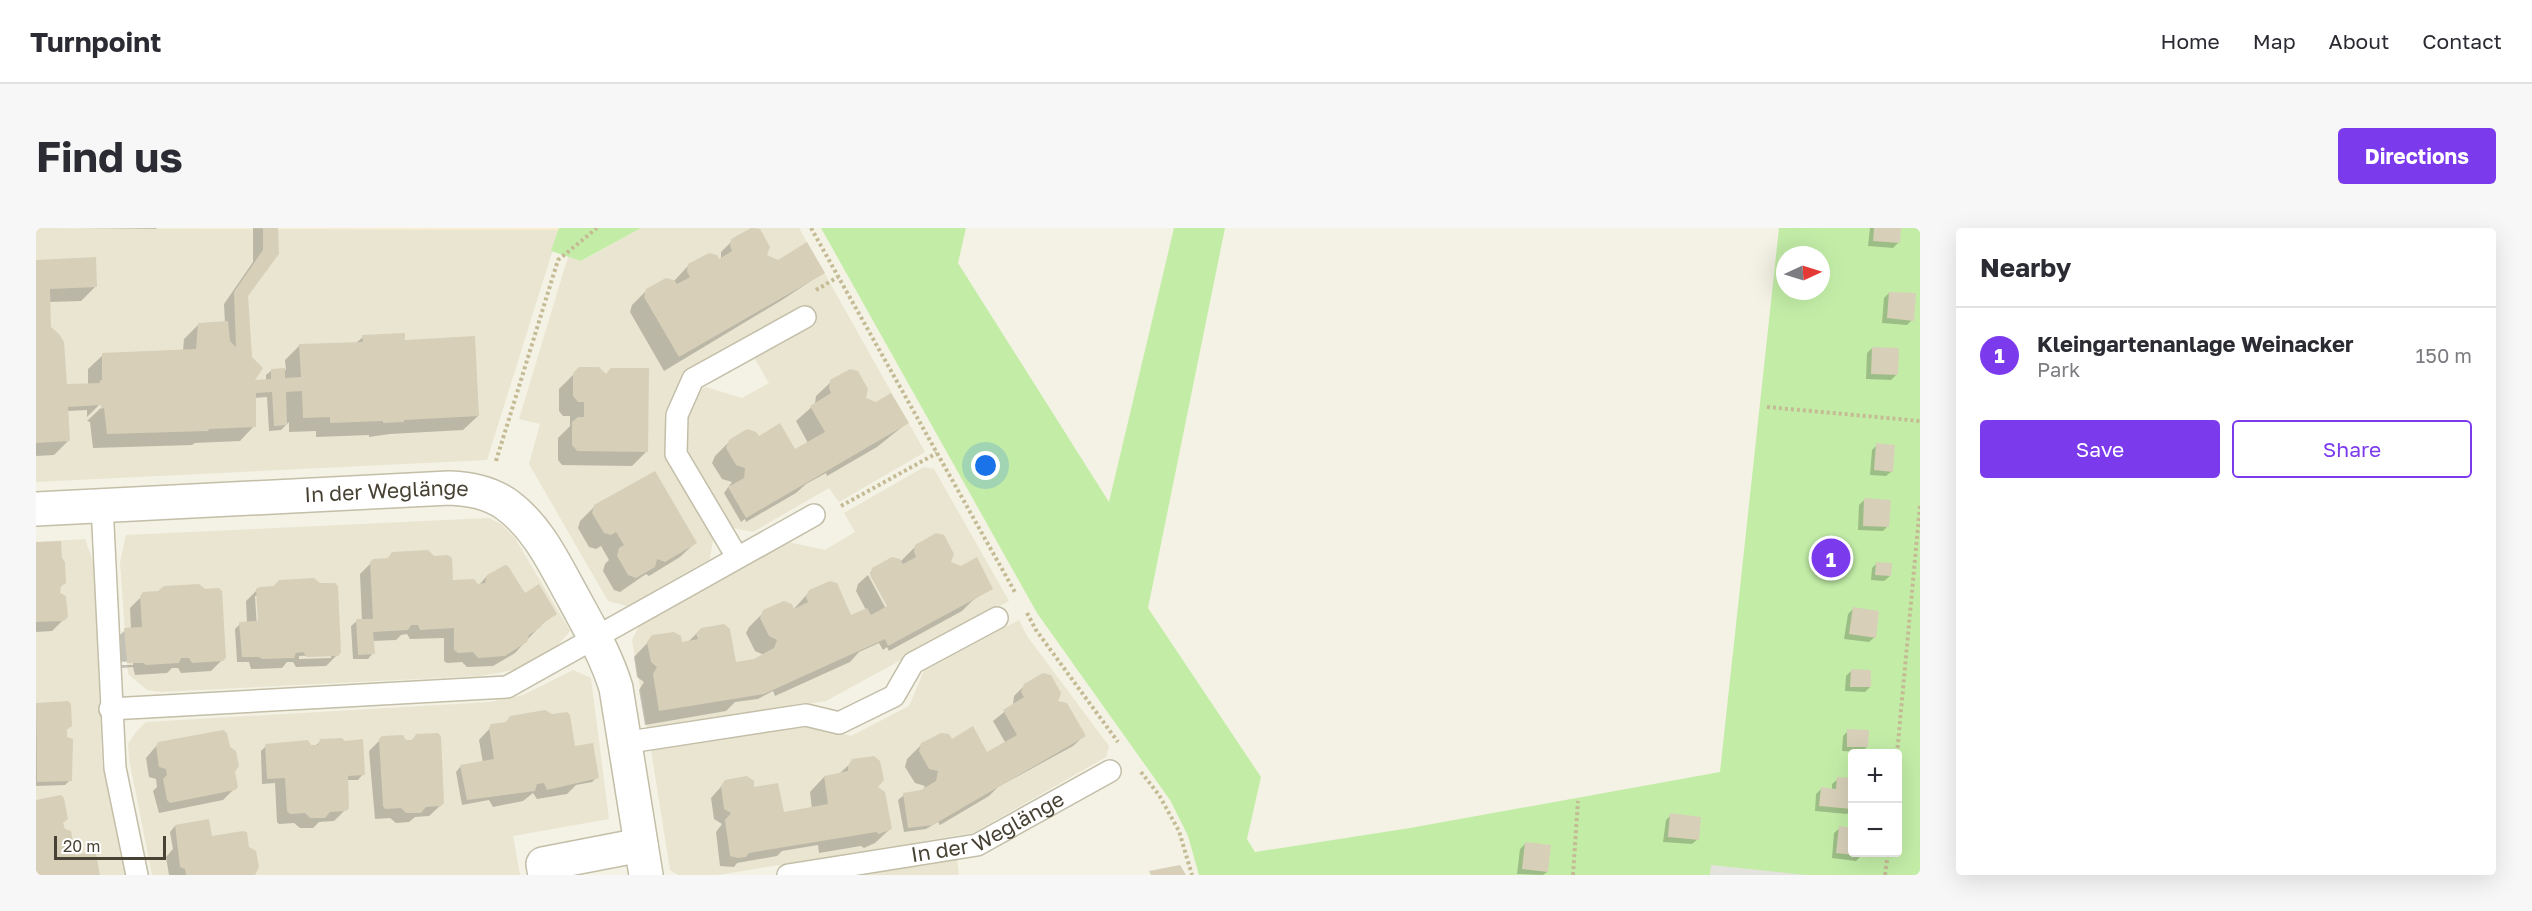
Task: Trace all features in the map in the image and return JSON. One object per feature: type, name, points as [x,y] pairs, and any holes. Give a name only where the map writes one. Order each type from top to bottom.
[{"type":"street","name":"In der Weglänge","points":[[36,508],[449,488],[486,493],[506,504],[544,543],[608,662],[616,688],[643,860],[543,864],[545,875]]},
{"type":"lane","points":[[737,557],[676,454],[676,415],[693,379],[805,317]]},
{"type":"lane","points":[[102,505],[110,709],[115,768],[137,875]]},
{"type":"lane","points":[[110,709],[507,687],[814,514]]},
{"type":"lane","points":[[623,743],[806,715],[839,723],[894,696],[913,663],[998,618]]},
{"type":"lane","name":"In der Weglänge","points":[[788,875],[977,845],[1110,771]]},
{"type":"path","points":[[486,493],[558,260],[597,228]]},
{"type":"path","points":[[811,228],[1017,595]]},
{"type":"path","points":[[1767,407],[1920,421]]},
{"type":"path","points":[[814,514],[841,506],[937,453]]},
{"type":"path","points":[[1897,749],[1920,505]]},
{"type":"path","points":[[1022,605],[1036,630],[1123,748]]},
{"type":"path","points":[[1136,765],[1159,795],[1179,831],[1192,875]]},
{"type":"path","points":[[1573,875],[1578,801]]},
{"type":"path","points":[[1886,875],[1888,857]]},
{"type":"shaded area","points":[[36,228],[559,230],[487,460],[36,482]]},
{"type":"shaded area","points":[[36,228],[559,228],[559,230]]},
{"type":"shaded area","points":[[641,228],[799,228],[925,452],[839,502],[829,488],[753,532],[733,528],[686,449],[687,418],[701,389],[706,387],[742,398],[769,383],[743,339],[685,372],[665,412],[665,454],[713,540],[710,559],[627,606],[608,601],[529,464],[540,424],[519,419],[568,257],[582,261]]},
{"type":"shaded area","points":[[924,467],[934,469],[1009,601],[826,701],[647,729],[632,640],[640,624],[783,541],[825,550],[855,532],[844,513]]},
{"type":"shaded area","points":[[489,518],[501,524],[515,538],[570,631],[557,646],[515,670],[480,676],[160,692],[147,690],[128,674],[120,562],[126,535]]},
{"type":"shaded area","points":[[85,539],[94,564],[102,763],[125,875],[36,875],[36,542]]},
{"type":"shaded area","points":[[1019,620],[1027,636],[1109,746],[1106,757],[973,833],[718,875],[678,875],[670,870],[651,750],[806,724],[851,736],[909,706],[924,671]]},
{"type":"shaded area","points":[[573,670],[591,678],[609,819],[513,836],[520,875],[152,875],[128,744],[146,722],[490,702],[523,695]]},
{"type":"shaded area","points":[[957,858],[959,875],[854,875]]},
{"type":"shaded area","points":[[1711,865],[1806,875],[1710,875]]},
{"type":"green space","points":[[559,228],[641,228],[581,261],[551,251]]},
{"type":"green space","points":[[821,228],[966,228],[958,263],[1109,502],[1174,228],[1225,228],[1148,608],[1261,777],[1247,839],[1255,852],[1410,828],[1720,772],[1776,256],[1776,300],[1830,300],[1830,246],[1777,246],[1779,228],[1920,228],[1920,875],[1199,875],[1188,836],[1170,800],[1037,613]]},
{"type":"building","points":[[263,228],[278,228],[279,254],[248,296],[252,357],[263,368],[255,380],[271,379],[271,369],[285,368],[285,378],[301,377],[299,344],[363,342],[362,335],[405,333],[405,340],[475,336],[479,416],[383,423],[383,421],[330,423],[330,417],[303,418],[302,391],[286,392],[287,425],[274,426],[272,392],[256,393],[256,427],[107,434],[104,408],[101,409],[101,405],[68,407],[70,441],[36,443],[36,260],[96,257],[97,287],[50,289],[51,327],[64,342],[67,384],[100,383],[102,353],[196,349],[198,323],[228,321],[230,341],[236,347],[234,292],[263,250]]},
{"type":"building","points":[[751,228],[760,229],[770,247],[767,255],[778,260],[807,242],[825,273],[679,357],[644,297],[646,289],[666,278],[674,280],[677,284],[690,277],[687,272],[688,264],[709,253],[717,255],[719,259],[732,251],[731,239]]},
{"type":"building","points":[[1874,228],[1901,228],[1900,243],[1873,241]]},
{"type":"building","points":[[1889,292],[1916,293],[1914,321],[1887,318]]},
{"type":"building","points":[[1872,347],[1899,348],[1898,375],[1871,374]]},
{"type":"building","points":[[579,367],[599,367],[606,374],[611,368],[649,368],[648,452],[577,451],[572,445],[572,422],[578,417],[584,417],[584,402],[578,402],[573,396],[573,373]]},
{"type":"building","points":[[850,369],[858,371],[868,389],[866,398],[876,402],[891,393],[909,423],[746,518],[728,487],[744,478],[745,468],[736,465],[726,448],[729,440],[747,429],[756,432],[759,436],[780,423],[795,449],[825,432],[810,406],[831,393],[830,380]]},
{"type":"building","points":[[1876,443],[1895,445],[1893,472],[1874,470]]},
{"type":"building","points":[[655,471],[697,543],[665,562],[657,559],[655,567],[636,578],[628,575],[617,556],[619,548],[624,545],[616,532],[611,535],[604,533],[592,513],[594,505]]},
{"type":"building","points":[[1864,498],[1891,500],[1889,527],[1863,526]]},
{"type":"building","points":[[936,533],[944,535],[954,554],[951,562],[961,566],[977,557],[993,589],[888,646],[885,639],[764,694],[659,711],[653,674],[657,667],[651,662],[647,642],[652,635],[674,632],[681,636],[682,642],[698,639],[696,634],[701,628],[724,624],[730,629],[736,662],[754,659],[774,648],[777,640],[769,636],[760,618],[763,610],[784,601],[792,604],[794,609],[808,602],[806,597],[809,590],[830,581],[837,583],[851,615],[867,608],[871,615],[887,606],[870,575],[872,568],[892,557],[900,559],[903,564],[916,557],[915,545]]},
{"type":"building","points":[[61,541],[66,583],[61,586],[60,593],[66,596],[68,617],[64,621],[36,622],[36,542]]},
{"type":"building","points":[[428,550],[434,556],[448,555],[452,558],[453,580],[474,579],[478,584],[485,583],[487,575],[505,565],[508,566],[525,593],[539,584],[557,614],[529,635],[527,642],[505,656],[478,658],[473,652],[458,653],[454,650],[454,628],[420,630],[418,625],[411,625],[408,630],[373,632],[375,654],[358,655],[356,619],[373,619],[370,562],[373,559],[388,558],[392,552]]},
{"type":"building","points":[[1876,562],[1892,563],[1891,576],[1875,575]]},
{"type":"building","points":[[314,578],[320,583],[335,583],[338,586],[341,652],[338,656],[307,657],[303,652],[296,653],[294,658],[242,657],[239,622],[258,621],[256,589],[274,586],[279,580]]},
{"type":"building","points":[[199,584],[205,589],[219,588],[222,591],[226,658],[223,661],[192,663],[189,658],[181,658],[179,663],[146,665],[127,663],[124,628],[142,627],[140,596],[143,592],[158,591],[164,586]]},
{"type":"building","points":[[1853,607],[1879,611],[1876,638],[1849,634]]},
{"type":"building","points":[[1851,669],[1871,670],[1871,687],[1850,687]]},
{"type":"building","points":[[1043,673],[1051,675],[1061,693],[1058,701],[1067,703],[1086,736],[933,825],[908,828],[903,793],[921,790],[936,781],[938,771],[929,769],[919,751],[921,743],[941,733],[949,734],[952,739],[973,726],[987,752],[1017,735],[1003,710],[1024,697],[1021,692],[1024,684]]},
{"type":"building","points":[[68,701],[71,704],[72,726],[67,729],[67,737],[73,739],[72,781],[37,782],[36,703]]},
{"type":"building","points":[[545,710],[552,714],[567,712],[570,715],[575,746],[593,743],[599,778],[547,790],[544,783],[537,784],[535,791],[467,800],[460,765],[494,759],[489,728],[491,724],[506,722],[510,716]]},
{"type":"building","points":[[1847,729],[1869,730],[1868,747],[1847,747]]},
{"type":"building","points":[[223,730],[227,733],[230,747],[236,751],[239,766],[235,772],[238,787],[235,790],[170,803],[167,800],[163,779],[167,775],[166,769],[159,767],[156,746],[158,742]]},
{"type":"building","points":[[438,733],[441,736],[444,803],[441,806],[426,807],[421,813],[406,813],[401,808],[385,809],[379,739],[382,736],[403,735],[406,740],[413,740],[416,734]]},
{"type":"building","points":[[342,738],[345,741],[363,739],[365,775],[348,776],[349,808],[346,811],[330,812],[325,818],[310,818],[305,813],[290,814],[287,811],[285,778],[267,779],[265,744],[308,740],[311,745],[318,745],[320,739]]},
{"type":"building","points":[[874,756],[880,761],[884,780],[878,787],[885,792],[892,829],[879,834],[876,832],[749,853],[746,857],[730,856],[725,820],[731,813],[724,809],[721,786],[725,780],[747,776],[754,781],[754,787],[778,783],[784,812],[828,804],[824,776],[848,771],[852,759]]},
{"type":"building","points":[[1837,777],[1848,778],[1848,809],[1819,806],[1821,787],[1836,789]]},
{"type":"building","points":[[61,795],[64,798],[68,819],[63,823],[65,829],[71,831],[75,855],[92,852],[96,854],[100,875],[36,875],[36,800]]},
{"type":"building","points":[[1670,813],[1701,817],[1699,840],[1668,837]]},
{"type":"building","points":[[209,819],[212,836],[247,832],[249,847],[256,851],[259,867],[255,875],[186,875],[185,869],[180,867],[175,825]]},
{"type":"building","points":[[1839,826],[1848,827],[1848,854],[1836,853]]},
{"type":"building","points":[[1525,842],[1551,845],[1548,872],[1522,869]]},
{"type":"building","points":[[1180,865],[1186,875],[1151,875],[1149,871]]},
{"type":"place","name":"Kleingartenanlage Weinacker","points":[[1831,558]]}]
